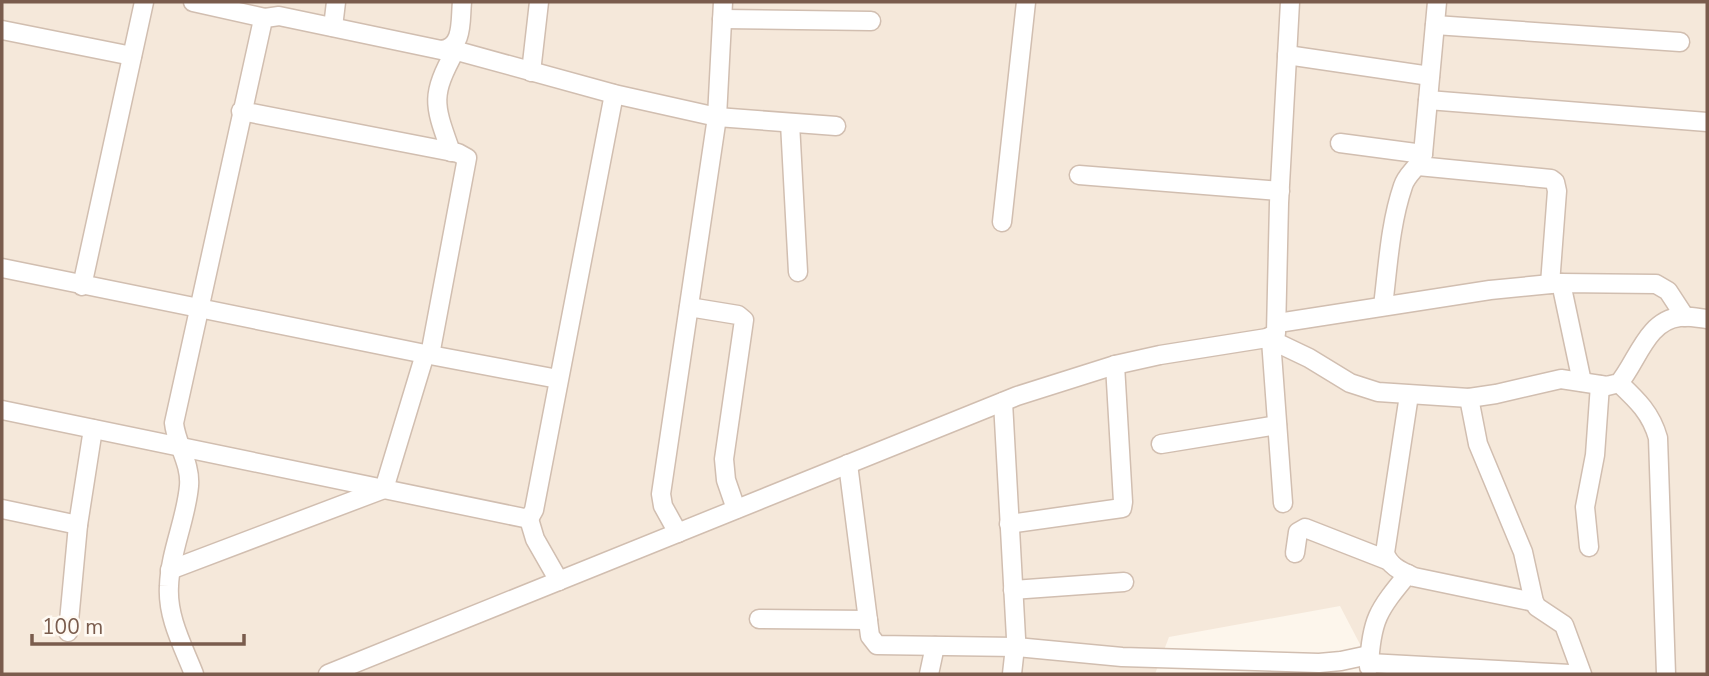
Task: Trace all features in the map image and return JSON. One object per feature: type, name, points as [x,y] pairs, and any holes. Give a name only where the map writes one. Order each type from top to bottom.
[{"type":"street","points":[[82,286],[144,2]]},
{"type":"street","points":[[197,2],[265,18],[279,16],[441,50],[453,50],[614,94],[717,117],[836,126]]},
{"type":"street","points":[[333,27],[336,2]]},
{"type":"street","points":[[451,152],[436,104],[442,75],[456,44],[462,2]]},
{"type":"street","points":[[531,72],[539,2]]},
{"type":"street","points":[[1002,222],[1026,2]]},
{"type":"street","points":[[1283,503],[1272,334],[1290,2]]},
{"type":"street","points":[[1383,306],[1403,183],[1421,160],[1437,2]]},
{"type":"street","points":[[678,533],[660,497],[717,117],[723,10],[871,21]]},
{"type":"street","points":[[194,674],[175,627],[170,606],[170,570],[189,484],[174,423],[257,43],[265,18]]},
{"type":"street","points":[[1435,25],[1680,42]]},
{"type":"street","points":[[2,30],[132,56]]},
{"type":"street","points":[[1287,55],[1430,76]]},
{"type":"street","points":[[559,581],[534,539],[529,519],[534,510],[614,94]]},
{"type":"street","points":[[1428,100],[1707,122]]},
{"type":"street","points":[[242,111],[451,152],[463,155],[468,162],[427,355],[384,489]]},
{"type":"street","points":[[790,122],[798,272]]},
{"type":"street","points":[[1340,143],[1421,160],[1551,179],[1555,182],[1555,284],[1591,383],[1595,455],[1585,507],[1589,547]]},
{"type":"street","points":[[1079,175],[1280,191]]},
{"type":"street","points":[[2,268],[427,355],[558,379]]},
{"type":"street","points":[[328,674],[353,670],[559,581],[1003,402],[1115,365],[1272,334],[1383,306],[1490,290],[1555,284],[1656,284],[1674,297],[1685,317]]},
{"type":"street","points":[[689,307],[738,315],[744,320],[723,459],[726,480],[736,509]]},
{"type":"street","points":[[1619,383],[1659,326],[1671,319],[1707,318]]},
{"type":"street","points":[[1272,334],[1350,383],[1378,392],[1469,398],[1561,379],[1619,383],[1648,413],[1657,438],[1666,674]]},
{"type":"street","points":[[1009,524],[1122,508],[1115,365]]},
{"type":"street","points":[[1387,560],[1385,553],[1409,395]]},
{"type":"street","points":[[1469,398],[1478,444],[1523,552],[1534,601],[1537,607],[1564,625],[1582,674]]},
{"type":"street","points":[[1003,402],[1016,647],[1012,674]]},
{"type":"street","points":[[2,410],[529,519]]},
{"type":"street","points":[[1161,444],[1277,425]]},
{"type":"street","points":[[68,632],[78,525],[93,429]]},
{"type":"street","points":[[848,464],[870,636],[877,645],[1016,647],[1216,666],[1341,661],[1417,670],[1570,674]]},
{"type":"street","points":[[170,570],[384,489]]},
{"type":"street","points":[[2,509],[78,525]]},
{"type":"street","points":[[1295,553],[1298,532],[1305,528],[1387,560],[1408,574],[1534,601]]},
{"type":"street","points":[[1369,664],[1370,638],[1377,615],[1408,574]]},
{"type":"street","points":[[1013,590],[1124,582]]},
{"type":"street","points":[[758,619],[868,620]]},
{"type":"street","points":[[929,674],[935,646]]},
{"type":"shaded area","points":[[2,2],[1707,2],[1707,674],[1359,674],[1363,650],[1340,606],[1169,637],[1155,674],[2,674]]}]
